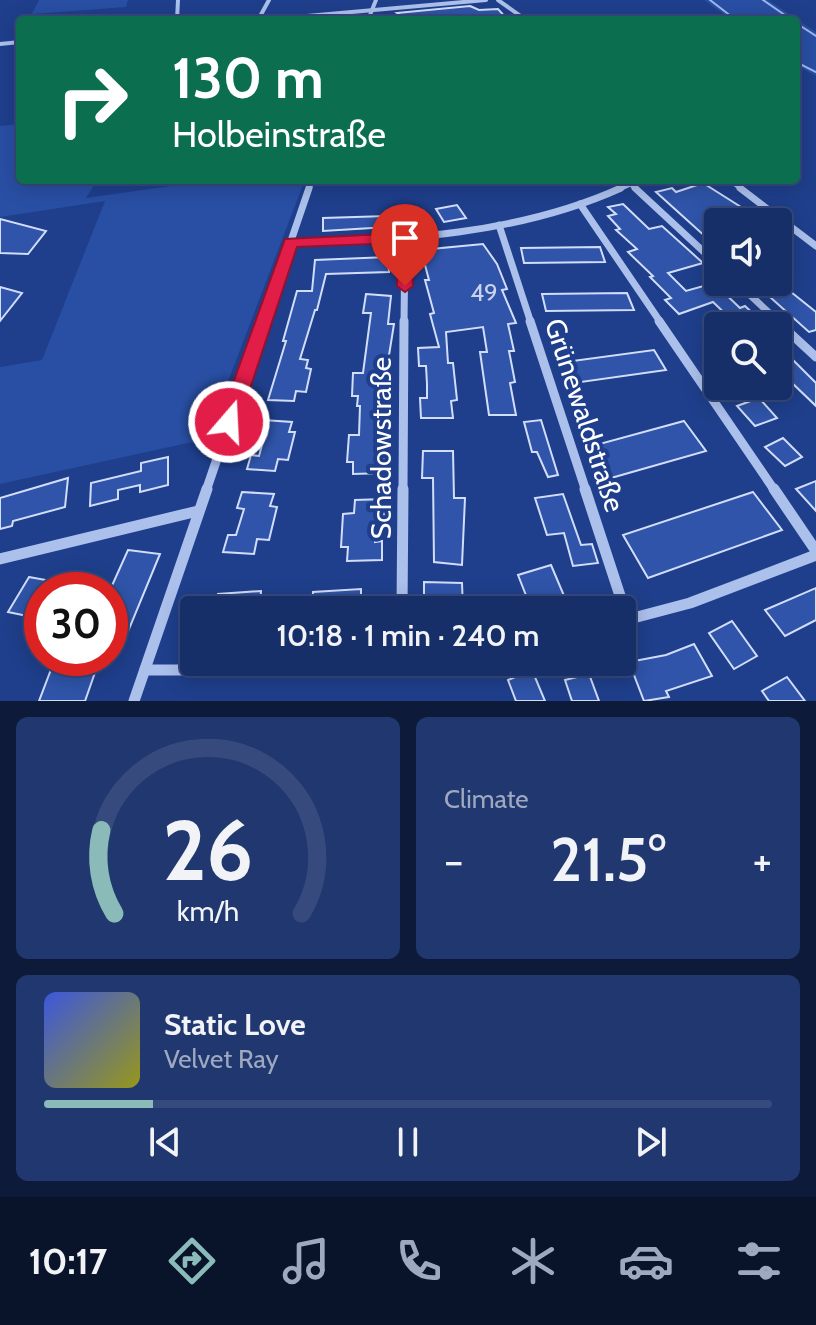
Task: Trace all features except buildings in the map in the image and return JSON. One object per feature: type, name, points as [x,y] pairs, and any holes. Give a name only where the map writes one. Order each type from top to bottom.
[{"type":"street","points":[[370,16],[376,0]]},
{"type":"street","points":[[305,16],[486,0]]},
{"type":"street","points":[[498,0],[520,16]]},
{"type":"street","points":[[134,701],[311,184]]},
{"type":"street","points":[[290,243],[405,238],[499,225],[580,204],[630,184]]},
{"type":"street","points":[[637,184],[704,251]]},
{"type":"street","points":[[735,184],[816,246]]},
{"type":"street","points":[[580,204],[588,211],[816,553],[717,594],[636,618]]},
{"type":"street","name":"Grünewaldstraße","points":[[499,225],[617,596]]},
{"type":"street","name":"Schadowstraße","points":[[402,596],[405,238]]},
{"type":"street","points":[[751,296],[816,357]]},
{"type":"street","points":[[0,559],[198,511]]},
{"type":"street","points":[[145,670],[180,670]]},
{"type":"shaded area","points":[[39,0],[128,0],[126,7],[32,14]]},
{"type":"shaded area","points":[[704,0],[768,0],[792,16],[726,16]]},
{"type":"shaded area","points":[[800,21],[816,32],[816,76],[800,67]]},
{"type":"shaded area","points":[[16,124],[16,184],[95,184],[86,198],[186,184],[303,184],[206,439],[0,484],[0,367],[42,360],[105,201],[0,217],[0,126]]},
{"type":"waterway","points":[[710,0],[731,16]]},
{"type":"waterway","points":[[763,0],[786,16]]},
{"type":"waterway","points":[[800,26],[816,36]]},
{"type":"waterway","points":[[800,64],[816,72]]},
{"type":"route","points":[[229,422],[290,243],[405,238],[405,286]]}]
